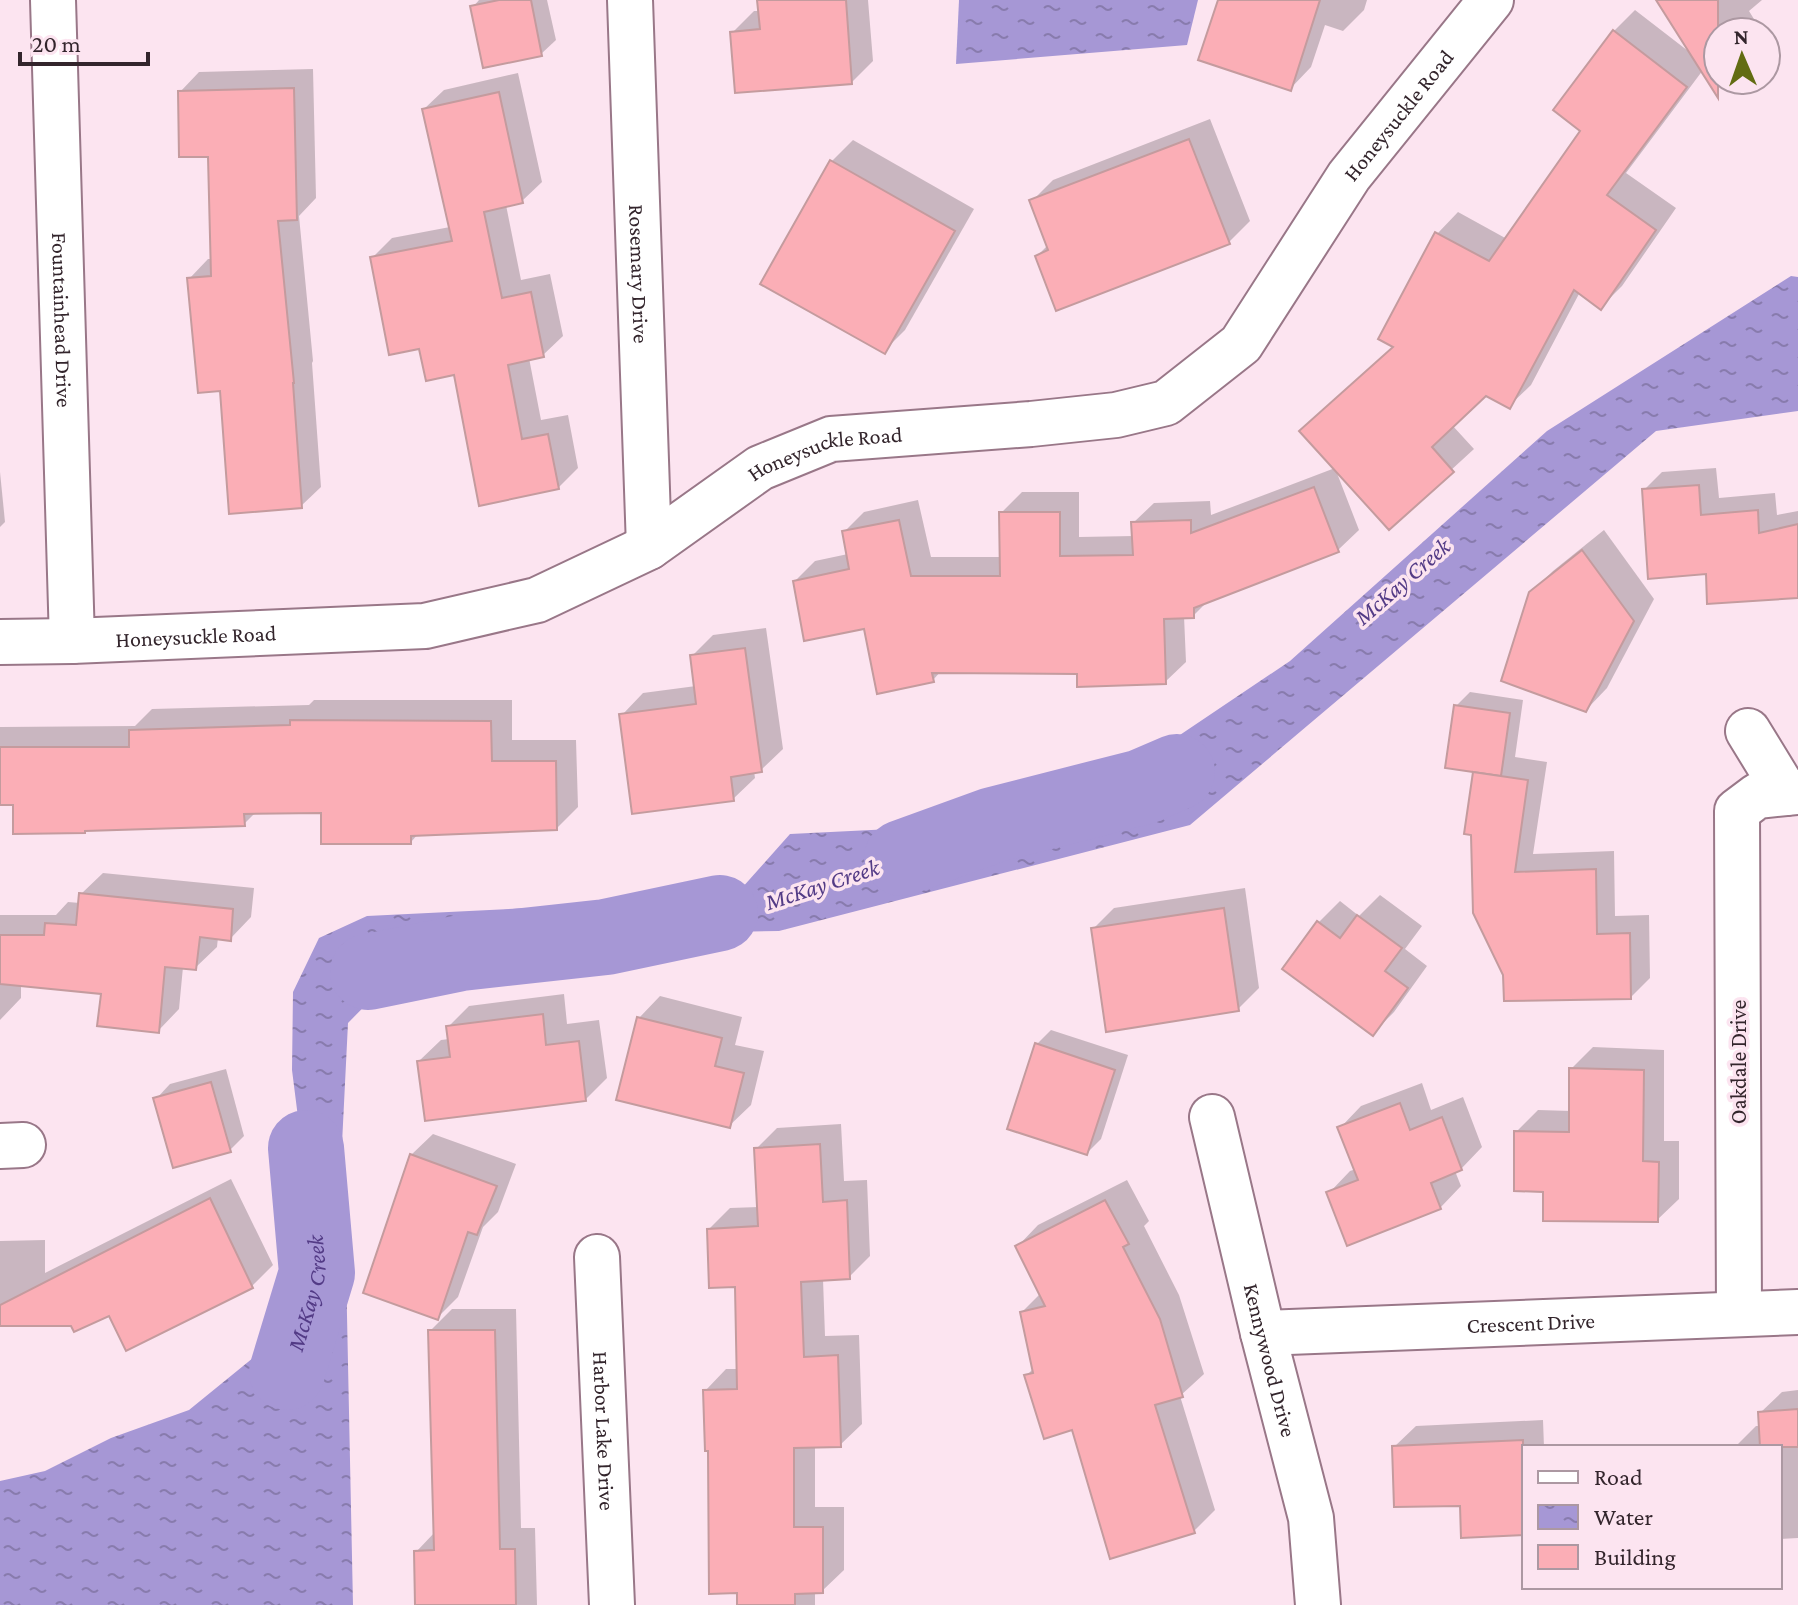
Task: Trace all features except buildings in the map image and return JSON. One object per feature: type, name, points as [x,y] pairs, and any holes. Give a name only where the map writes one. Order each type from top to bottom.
[{"type":"street","name":"Fountainhead Drive","points":[[53,0],[72,641]]},
{"type":"street","name":"Rosemary Drive","points":[[630,0],[649,547]]},
{"type":"street","name":"Honeysuckle Road","points":[[0,642],[425,626],[537,600],[649,547],[760,468],[831,439],[1116,415],[1166,403],[1241,344],[1349,176],[1491,0]]},
{"type":"street","points":[[1748,731],[1792,792]]},
{"type":"street","name":"Oakdale Drive","points":[[1739,1313],[1737,811],[1757,796],[1792,792]]},
{"type":"street","name":"Kennywood Drive","points":[[1212,1117],[1311,1518],[1318,1605]]},
{"type":"street","name":"Harbor Lake Drive","points":[[597,1257],[612,1605]]},
{"type":"street","name":"Crescent Drive","points":[[1263,1333],[1798,1312]]},
{"type":"water","points":[[959,0],[1198,0],[1187,45],[956,64]]},
{"type":"water","points":[[1791,276],[1798,277],[1798,411],[1656,431],[1190,825],[779,931],[541,936],[403,967],[348,1023],[341,1164],[345,1246],[315,1252],[292,1070],[293,992],[319,938],[367,916],[632,903],[724,908],[790,834],[1052,821],[1290,661],[1547,431]]},
{"type":"water","points":[[346,1267],[353,1605],[0,1605],[0,1481],[45,1471],[111,1438],[189,1410],[258,1354],[286,1279]]},
{"type":"waterway","name":"McKay Creek","points":[[902,858],[993,825],[1142,787],[1177,772]]},
{"type":"waterway","name":"McKay Creek","points":[[368,972],[461,953],[606,937],[720,913]]},
{"type":"waterway","name":"McKay Creek","points":[[287,1372],[317,1273],[306,1148]]}]
